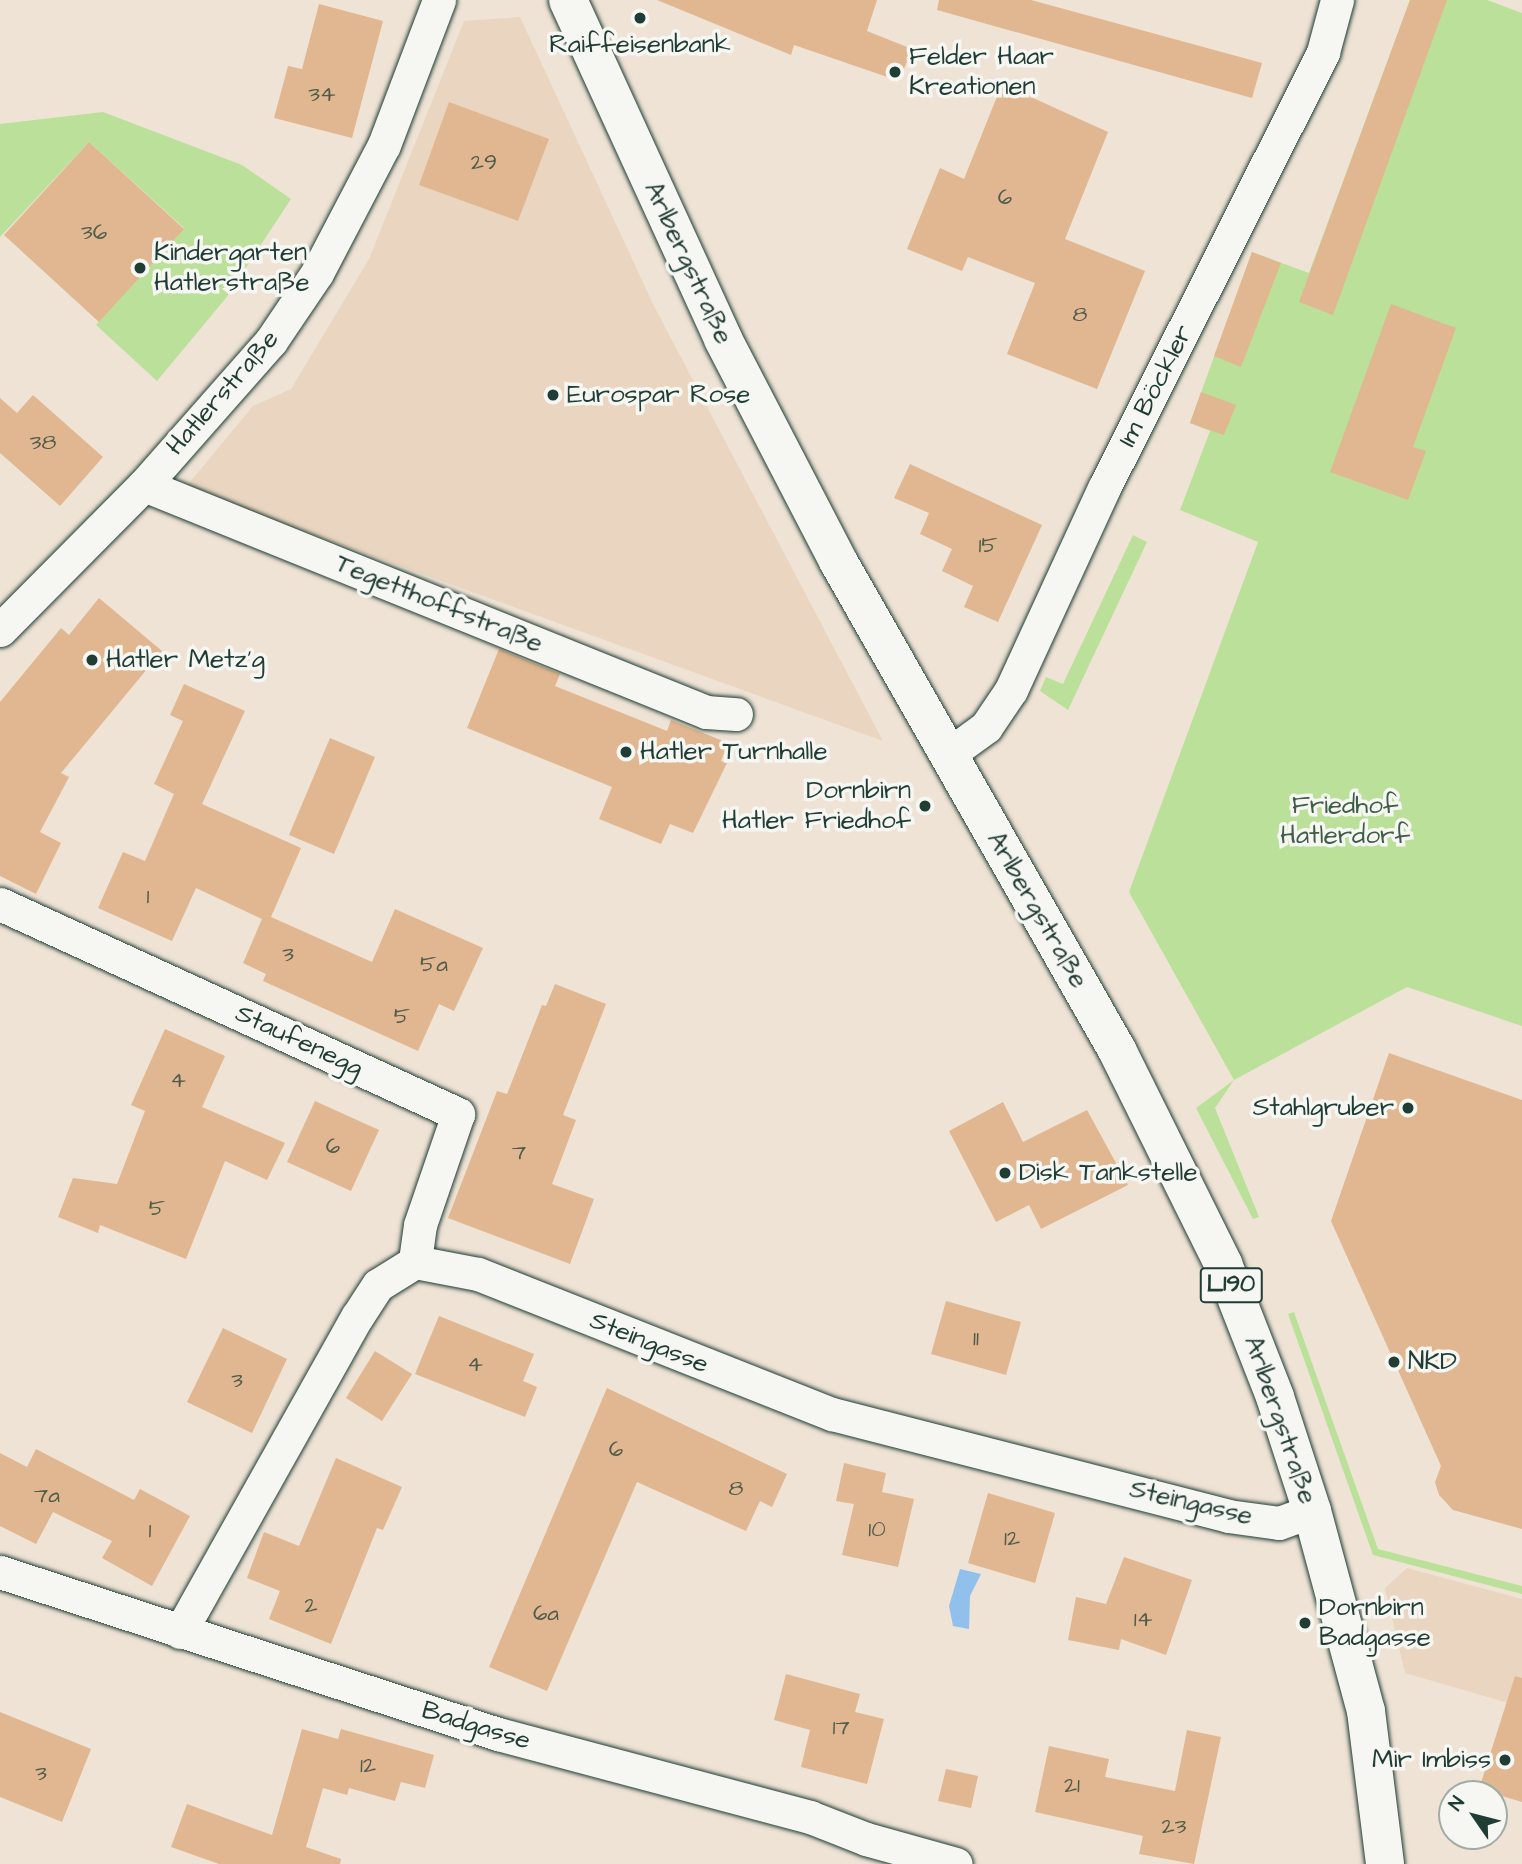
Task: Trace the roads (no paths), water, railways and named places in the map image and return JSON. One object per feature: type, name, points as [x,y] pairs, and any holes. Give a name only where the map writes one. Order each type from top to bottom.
[{"type":"main road","name":"Arlbergstraße","points":[[568,0],[723,340],[838,561],[949,754],[1179,1169],[1228,1276],[1312,1511],[1366,1711],[1385,1864]]},
{"type":"street","name":"Hatlerstraße","points":[[0,630],[144,485],[271,341],[317,273],[384,145],[439,0]]},
{"type":"street","name":"Im Böckler","points":[[949,754],[986,727],[1011,690],[1104,488],[1323,52],[1337,0]]},
{"type":"street","name":"Tegetthoffstraße","points":[[144,485],[706,712],[736,714]]},
{"type":"street","name":"Staufenegg","points":[[0,904],[458,1114],[420,1225],[415,1262]]},
{"type":"street","name":"Steingasse","points":[[415,1262],[478,1274],[832,1414],[1228,1516],[1279,1523],[1312,1511]]},
{"type":"street","points":[[180,1632],[357,1317],[378,1285],[415,1262]]},
{"type":"street","name":"Badgasse","points":[[0,1572],[498,1734],[810,1817],[866,1839],[956,1864]]},
{"type":"water","points":[[960,1569],[981,1574],[970,1596],[969,1629],[953,1626],[949,1606]]},
{"type":"place","name":"Raiffeisenbank","points":[[640,18]]},
{"type":"place","name":"Felder Haar Kreationen","points":[[895,72]]},
{"type":"place","name":"Kindergarten Hatlerstraße","points":[[140,268]]},
{"type":"place","name":"Eurospar Rose","points":[[553,395]]},
{"type":"place","name":"Hatler Metz'g","points":[[92,660]]},
{"type":"place","name":"Hatler Turnhalle","points":[[626,752]]},
{"type":"place","name":"Dornbirn Hatler Friedhof","points":[[925,806]]},
{"type":"place","name":"Stahlgruber","points":[[1408,1108]]},
{"type":"place","name":"Disk Tankstelle","points":[[1005,1173]]},
{"type":"place","name":"NKD","points":[[1394,1362]]},
{"type":"place","name":"Dornbirn Badgasse","points":[[1305,1623]]},
{"type":"place","name":"Mir Imbiss","points":[[1505,1760]]},
{"type":"park label","name":"Friedhof Hatlerdorf","points":[[1345,821]]}]
